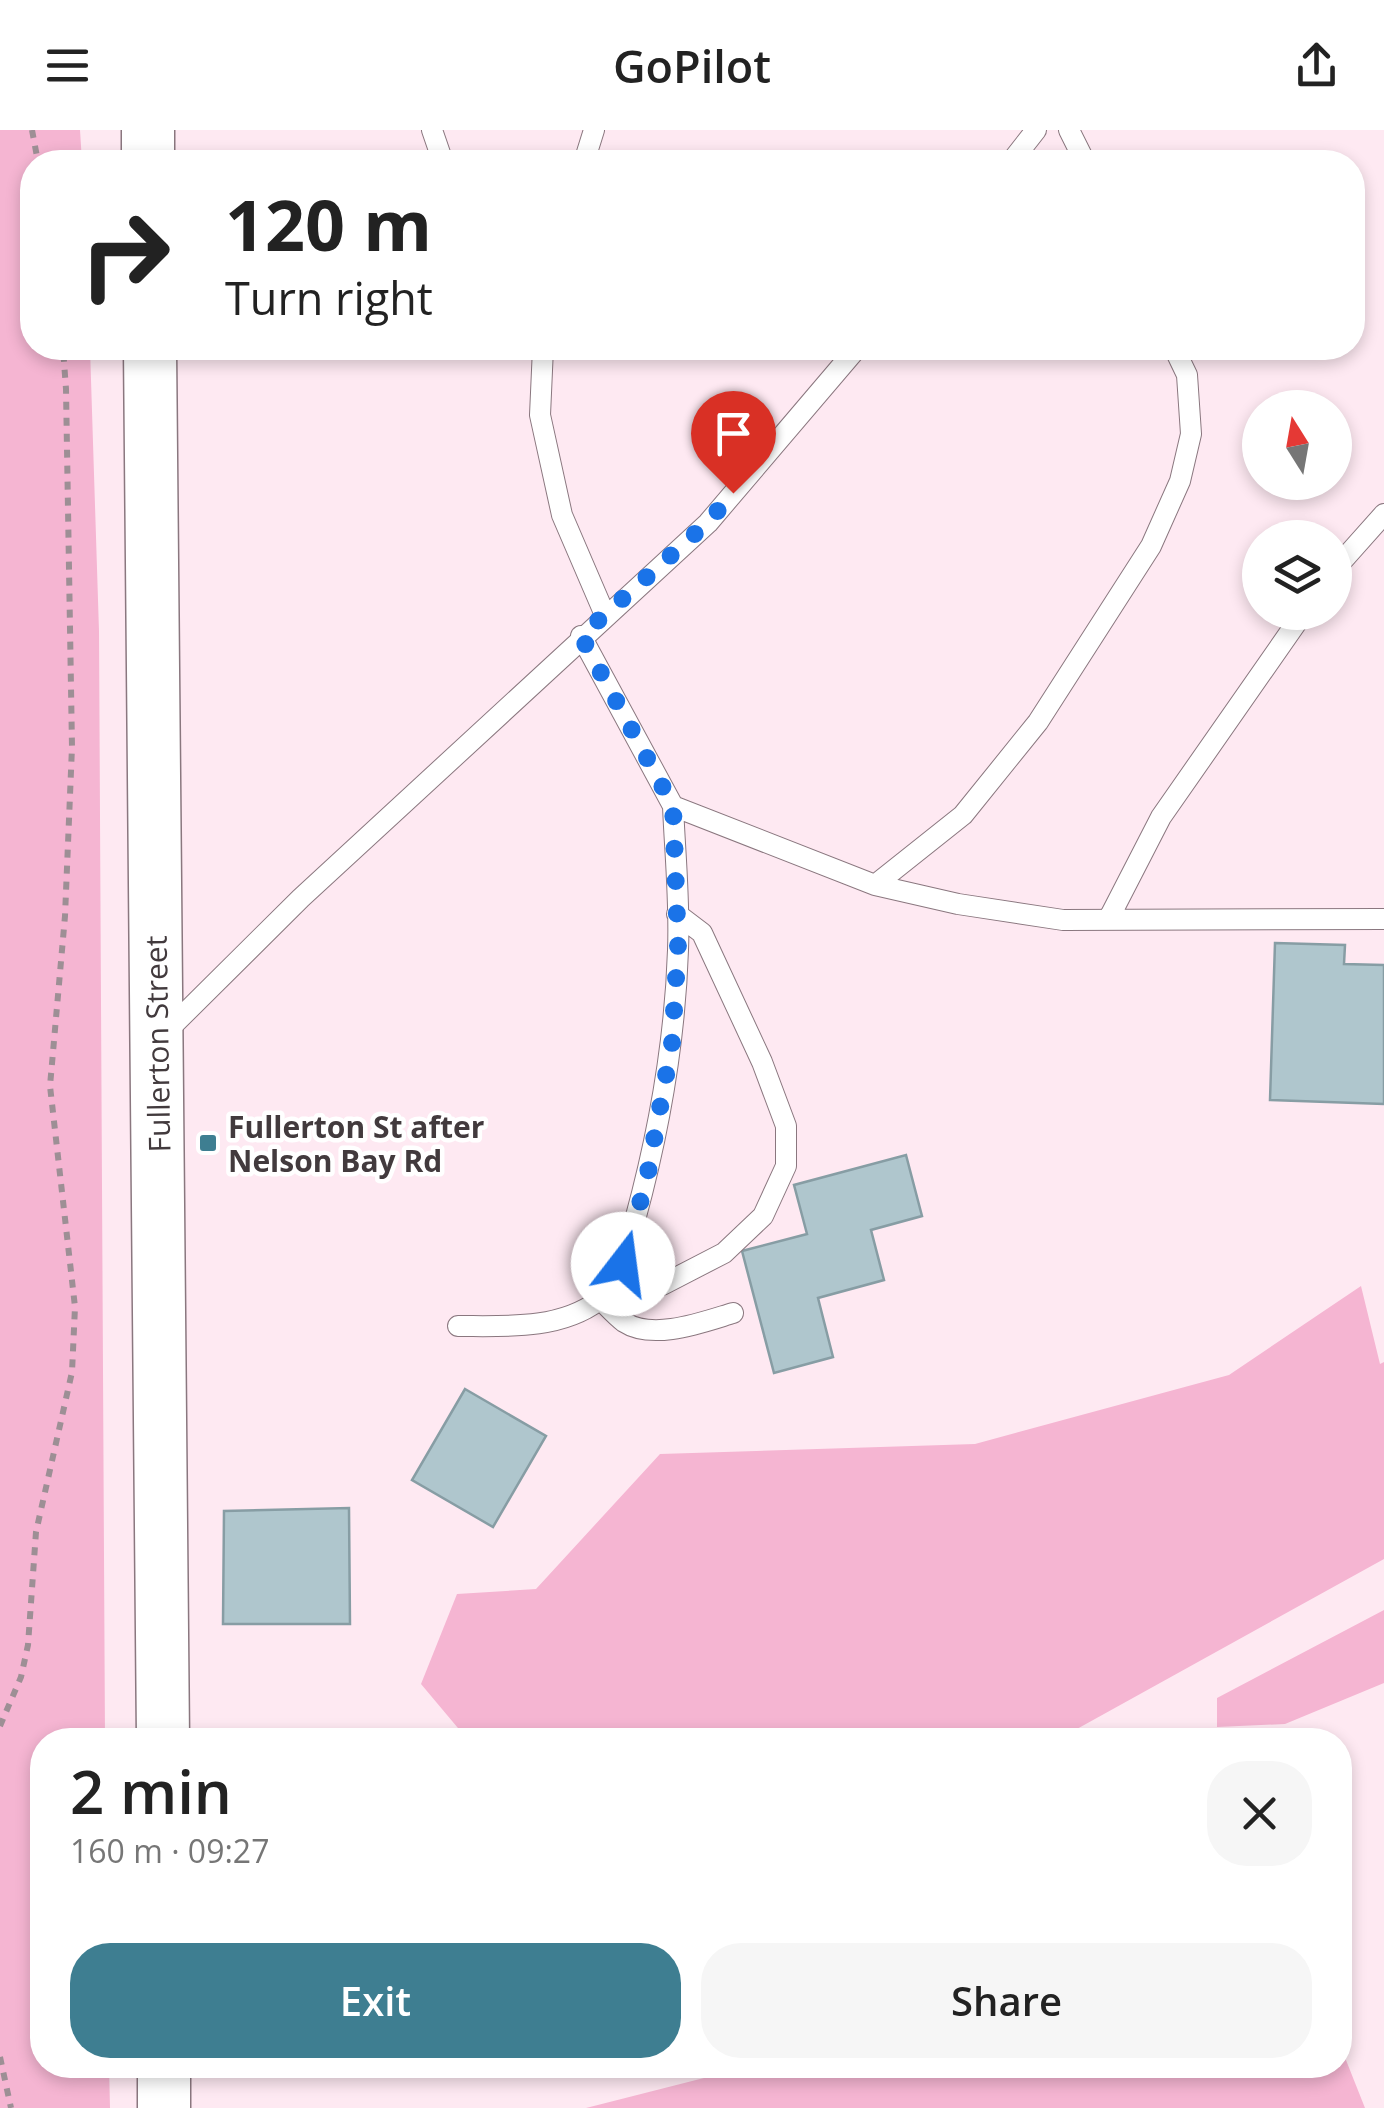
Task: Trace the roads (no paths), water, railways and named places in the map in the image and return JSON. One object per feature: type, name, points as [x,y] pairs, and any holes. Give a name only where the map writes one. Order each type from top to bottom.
[{"type":"main road","name":"Fullerton Street","points":[[150,360],[162,1728]]},
{"type":"main road","points":[[164,2078],[164,2108]]},
{"type":"lane","points":[[1020,150],[1036,130]]},
{"type":"lane","points":[[542,360],[540,415],[562,515],[605,615]]},
{"type":"lane","points":[[158,1040],[301,898],[708,522],[847,360]]},
{"type":"lane","points":[[875,885],[963,815],[1038,722],[1150,546],[1180,481],[1191,434],[1187,375],[1180,360]]},
{"type":"lane","points":[[1352,551],[1384,514]]},
{"type":"lane","points":[[1108,920],[1161,817],[1291,630]]},
{"type":"lane","points":[[458,1326],[524,1326],[572,1315],[601,1300],[623,1264],[647,1178],[672,1043],[678,947],[673,806],[581,636]]},
{"type":"lane","points":[[673,806],[875,885],[958,904],[1063,920],[1384,919]]},
{"type":"lane","points":[[614,1280],[662,1285],[724,1253],[762,1216],[786,1166],[786,1126],[762,1062],[702,933],[677,914]]},
{"type":"lane","points":[[601,1300],[626,1324],[657,1330],[733,1313]]},
{"type":"place","name":"Fullerton St after Nelson Bay Rd","points":[[208,1143]]}]
